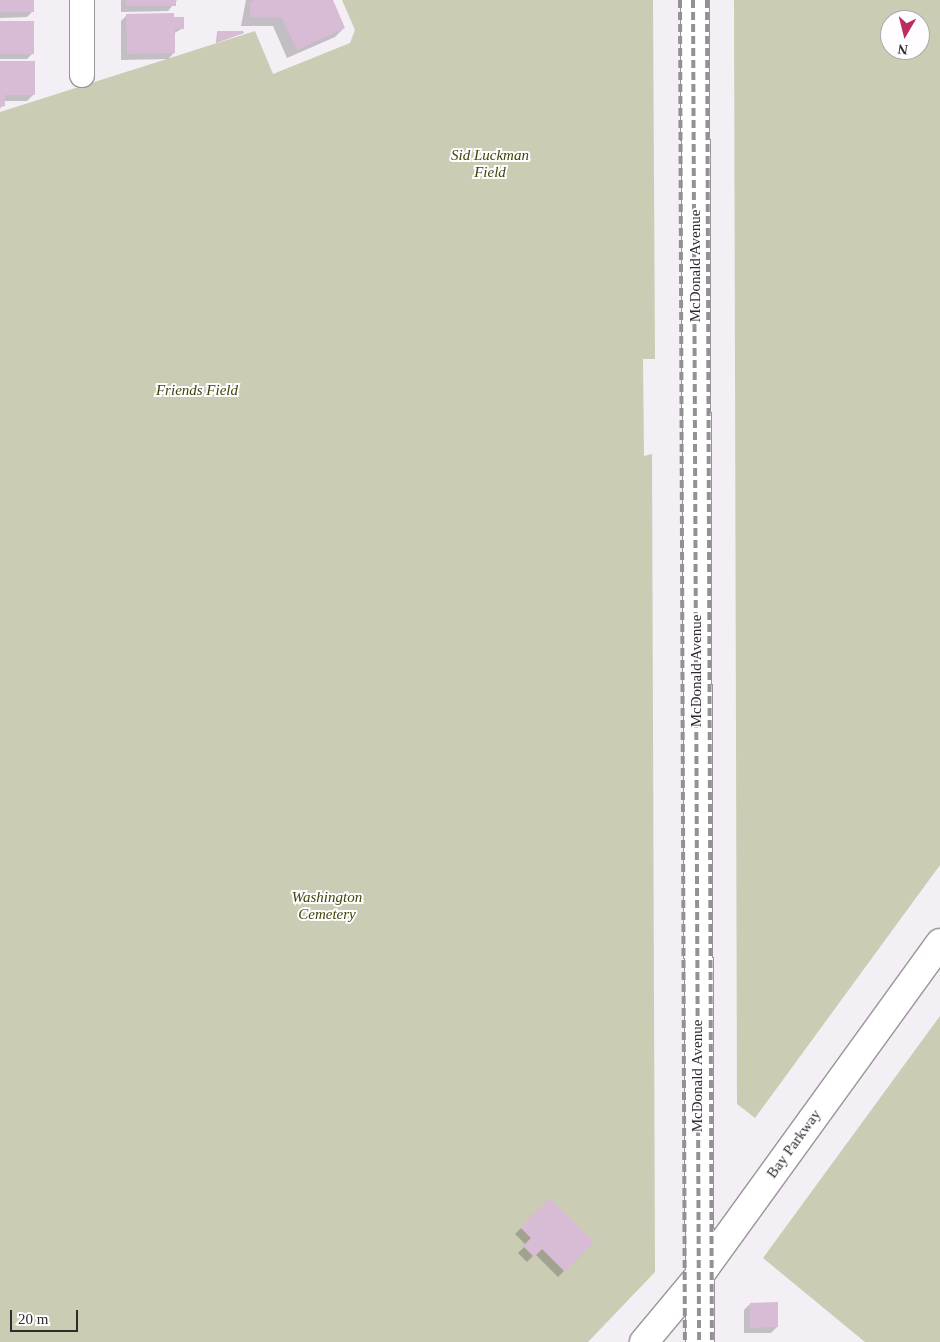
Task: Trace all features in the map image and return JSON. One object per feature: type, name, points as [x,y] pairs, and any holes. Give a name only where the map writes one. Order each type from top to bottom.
[{"type":"main road","name":"McDonald Avenue","points":[[695,0],[698,1276],[700,1342]]},
{"type":"main road","name":"Bay Parkway","points":[[644,1342],[698,1276],[940,943]]},
{"type":"street","points":[[82,0],[82,75]]},
{"type":"green space","name":"Washington Cemetery","points":[[342,0],[653,0],[655,359],[643,359],[644,456],[652,454],[655,1272],[588,1342],[0,1342],[0,112],[255,31],[273,74],[350,43],[355,30]]},
{"type":"green space","points":[[734,0],[940,0],[940,865],[755,1118],[737,1104]]},
{"type":"green space","points":[[940,1016],[940,1342],[865,1342],[763,1258]]},
{"type":"building","points":[[0,0],[34,0],[34,12],[0,12]]},
{"type":"building","points":[[126,0],[176,0],[176,6],[126,6]]},
{"type":"building","points":[[255,0],[333,0],[345,28],[297,50],[282,18],[250,17],[250,3]]},
{"type":"building","points":[[174,13],[174,17],[184,17],[184,29],[175,29],[175,53],[127,54],[126,14]]},
{"type":"building","points":[[0,21],[34,21],[34,54],[0,54]]},
{"type":"building","points":[[217,31],[243,31],[244,33],[218,41]]},
{"type":"building","points":[[0,61],[35,61],[35,95],[5,95],[5,106],[0,107]]},
{"type":"building","points":[[550,1198],[594,1242],[565,1272],[542,1249],[534,1257],[523,1246],[531,1238],[520,1227]]},
{"type":"building","points":[[778,1302],[778,1327],[750,1328],[750,1303]]},
{"type":"railway","points":[[680,0],[685,1342]]},
{"type":"railway","points":[[693,0],[699,1342]]},
{"type":"railway","points":[[707,0],[712,1342]]},
{"type":"park label","name":"Sid Luckman Field","points":[[490,164]]},
{"type":"park label","name":"Friends Field","points":[[197,391]]}]
